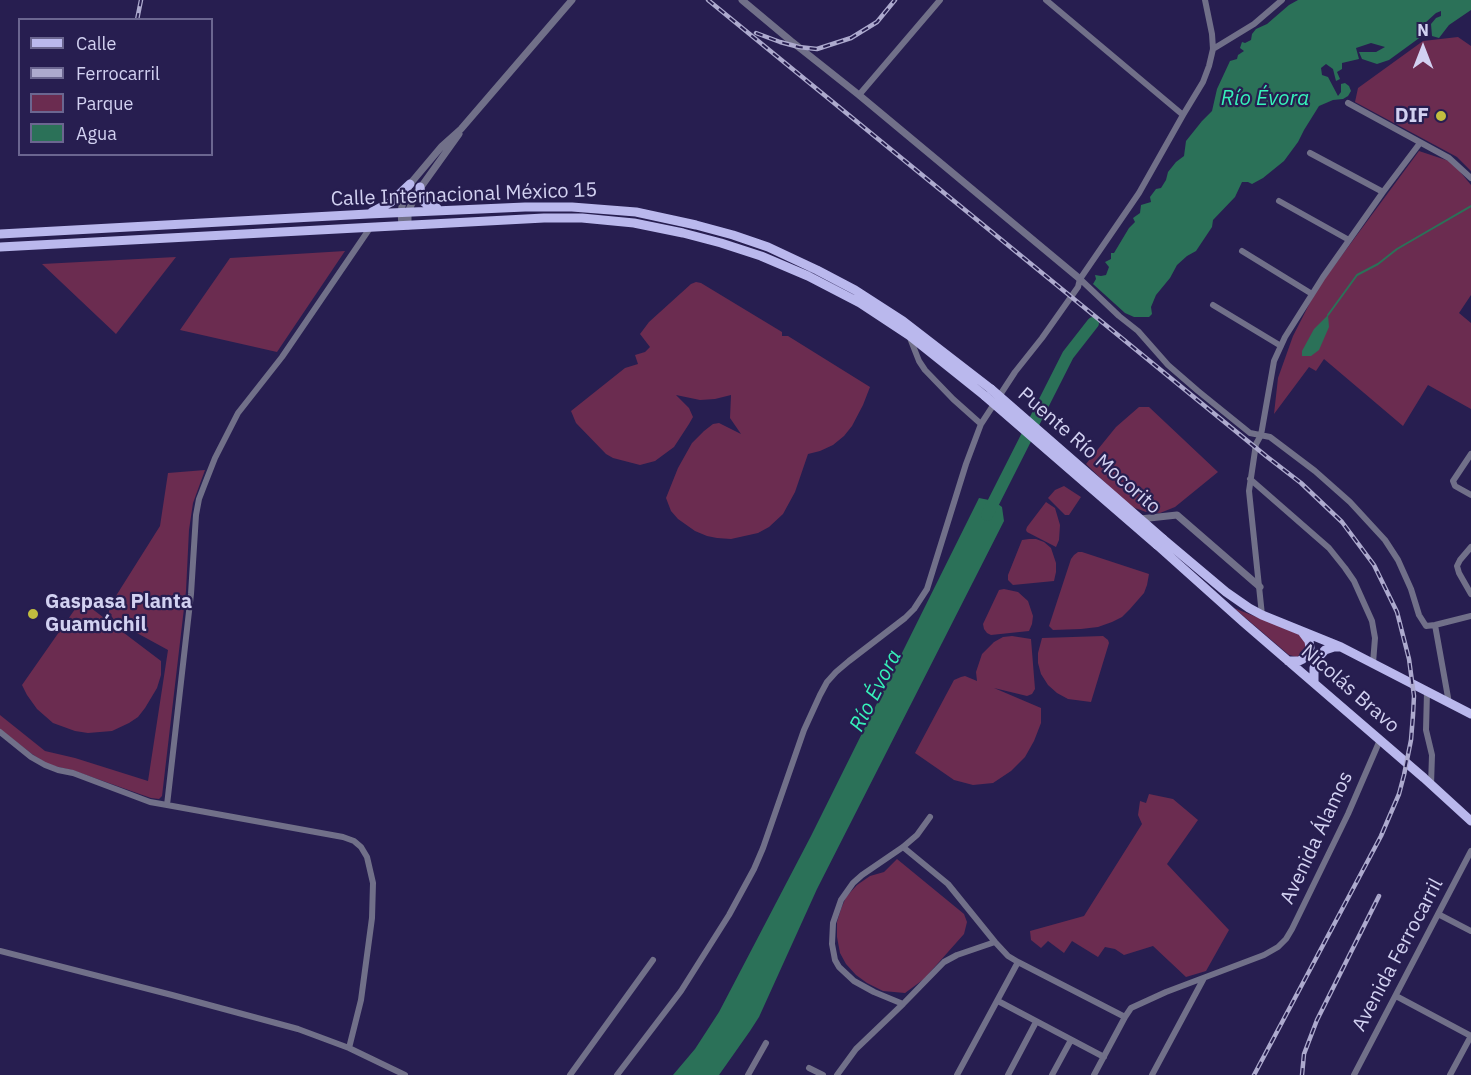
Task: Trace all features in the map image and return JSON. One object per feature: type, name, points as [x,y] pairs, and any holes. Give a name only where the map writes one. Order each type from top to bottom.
[{"type":"main road","points":[[368,214],[391,202],[415,185],[424,202],[429,206],[451,210]]},
{"type":"main road","name":"Calle Internacional México 15","points":[[0,234],[553,206],[636,212],[719,231],[751,241],[817,270],[871,300],[917,332],[988,393]]},
{"type":"main road","name":"Calle Internacional México 15","points":[[0,247],[544,218],[634,223],[683,233],[740,249],[800,272],[860,303],[988,393]]},
{"type":"main road","name":"Puente Río Mocorito","points":[[988,393],[1140,519],[1160,542]]},
{"type":"main road","name":"Puente Río Mocorito","points":[[988,393],[1160,542]]},
{"type":"main road","points":[[1160,542],[1242,604],[1262,615],[1341,647],[1471,714]]},
{"type":"main road","name":"Nicolás Bravo","points":[[1160,542],[1243,622],[1471,821]]},
{"type":"main road","points":[[1288,661],[1303,659],[1310,648],[1309,641],[1301,631]]},
{"type":"main road","points":[[1314,682],[1315,663],[1321,654],[1329,648],[1341,647]]},
{"type":"street","points":[[405,226],[405,212],[415,185],[572,0]]},
{"type":"street","points":[[742,0],[1080,279],[1138,331],[1168,365],[1198,391],[1250,433],[1270,437],[1315,471],[1350,502],[1372,524],[1398,560],[1419,615],[1426,626],[1471,616]]},
{"type":"street","points":[[859,95],[940,0]]},
{"type":"street","points":[[1046,0],[1183,115]]},
{"type":"street","points":[[617,1075],[681,991],[729,915],[754,869],[819,694],[836,672],[905,618],[927,590],[966,464],[981,424],[1015,372],[1078,287],[1080,279],[1139,194],[1203,82],[1213,49],[1205,0]]},
{"type":"street","points":[[1213,49],[1254,24],[1281,0]]},
{"type":"street","points":[[1348,104],[1449,158],[1471,178]]},
{"type":"street","points":[[1262,615],[1250,505],[1250,479],[1272,369],[1281,346],[1323,277],[1420,143]]},
{"type":"street","points":[[1310,153],[1383,192]]},
{"type":"street","points":[[1279,201],[1349,240]]},
{"type":"street","points":[[166,805],[186,645],[199,499],[215,458],[238,413],[282,357],[369,228]]},
{"type":"street","points":[[1242,251],[1312,294]]},
{"type":"street","points":[[1213,305],[1281,346]]},
{"type":"street","points":[[910,336],[919,361],[925,370],[981,424]]},
{"type":"street","points":[[1471,454],[1453,481],[1455,486],[1471,495]]},
{"type":"street","points":[[1250,479],[1329,548],[1354,581],[1372,621],[1375,638],[1373,663]]},
{"type":"street","points":[[1140,519],[1177,515],[1260,586]]},
{"type":"street","points":[[1471,547],[1457,566],[1458,573],[1471,594]]},
{"type":"street","points":[[1435,625],[1449,703]]},
{"type":"street","points":[[1427,692],[1426,730],[1432,755],[1431,785]]},
{"type":"street","points":[[0,732],[31,757],[45,765],[150,802],[343,837],[354,841],[361,847],[367,857],[373,883],[372,918],[361,1000],[349,1048]]},
{"type":"street","name":"Avenida Álamos","points":[[1204,978],[1264,955],[1286,939],[1348,814],[1380,740]]},
{"type":"street","points":[[903,1004],[854,981],[839,967],[832,944],[832,923],[846,891],[862,875],[917,835],[930,817]]},
{"type":"street","points":[[903,847],[948,884],[1008,956],[1125,1017]]},
{"type":"street","name":"Avenida Ferrocarril","points":[[1354,1075],[1471,851]]},
{"type":"street","points":[[1438,914],[1471,931]]},
{"type":"street","points":[[837,1075],[856,1049],[949,958],[995,942]]},
{"type":"street","points":[[0,951],[284,1025],[349,1048],[405,1075]]},
{"type":"street","points":[[570,1075],[653,960]]},
{"type":"street","points":[[957,1075],[1018,962]]},
{"type":"street","points":[[1094,1075],[1131,1008],[1204,978]]},
{"type":"street","points":[[1152,1075],[1204,978]]},
{"type":"street","points":[[1396,996],[1471,1036],[1450,1075]]},
{"type":"street","points":[[998,1002],[1104,1057]]},
{"type":"street","points":[[1008,1075],[1036,1022]]},
{"type":"street","points":[[1052,1075],[1071,1040]]},
{"type":"street","points":[[748,1075],[766,1042]]},
{"type":"street","points":[[809,1068],[823,1075]]},
{"type":"green space","points":[[1458,37],[1471,46],[1471,171],[1457,157],[1355,102],[1358,88],[1423,41]]},
{"type":"green space","points":[[1419,151],[1452,162],[1471,185],[1471,295],[1459,313],[1471,323],[1471,409],[1428,385],[1403,426],[1324,359],[1316,371],[1309,367],[1274,414],[1278,378],[1293,336],[1317,289]]},
{"type":"green space","points":[[345,251],[277,352],[180,330],[230,258]]},
{"type":"green space","points":[[176,257],[116,334],[42,264]]},
{"type":"green space","points":[[696,282],[782,332],[782,336],[788,336],[870,387],[852,426],[844,436],[833,445],[808,454],[795,492],[783,514],[769,527],[758,533],[731,539],[707,536],[695,531],[678,519],[671,511],[666,498],[678,468],[692,443],[704,431],[713,424],[719,423],[741,434],[730,418],[731,395],[700,400],[676,395],[689,408],[693,417],[674,447],[655,461],[640,465],[606,454],[576,423],[571,411],[625,368],[638,364],[635,355],[645,352],[650,347],[640,334],[649,322]]},
{"type":"green space","points":[[1139,407],[1149,407],[1218,472],[1175,507],[1160,513],[1146,512],[1124,501],[1086,464],[1116,427]]},
{"type":"green space","points":[[205,470],[193,503],[189,530],[186,591],[162,796],[159,799],[151,798],[72,770],[49,765],[0,729],[0,715],[45,751],[148,781],[168,650],[115,621],[109,613],[109,607],[160,526],[168,473]]},
{"type":"green space","points":[[1064,486],[1081,497],[1069,515],[1065,515],[1048,498],[1055,490]]},
{"type":"green space","points":[[1046,502],[1055,508],[1060,525],[1056,547],[1026,530]]},
{"type":"green space","points":[[1022,540],[1044,542],[1051,548],[1056,563],[1054,581],[1013,585],[1008,580]]},
{"type":"green space","points":[[1078,552],[1149,574],[1147,585],[1144,593],[1130,609],[1122,617],[1112,622],[1098,627],[1053,630],[1049,626],[1071,559]]},
{"type":"green space","points":[[999,590],[1018,592],[1028,601],[1033,616],[1029,631],[991,635],[984,629],[983,624]]},
{"type":"green space","points":[[82,606],[91,608],[161,661],[161,675],[157,688],[145,708],[138,717],[112,731],[88,733],[53,723],[37,709],[22,685],[76,608]]},
{"type":"green space","points":[[1234,608],[1301,635],[1305,640],[1306,649],[1297,657],[1289,655]]},
{"type":"green space","points":[[1103,636],[1109,643],[1091,702],[1068,699],[1048,685],[1041,674],[1038,663],[1042,638]]},
{"type":"green space","points":[[1003,637],[1031,639],[1035,689],[1027,696],[994,688],[1041,708],[1041,723],[1034,741],[1025,757],[1011,771],[993,783],[973,785],[954,780],[915,753],[954,680],[965,676],[977,681],[976,672],[982,654],[994,642]]},
{"type":"green space","points":[[1149,794],[1173,799],[1198,820],[1167,864],[1229,930],[1206,971],[1186,977],[1153,946],[1124,955],[1115,949],[1105,947],[1098,957],[1072,941],[1064,953],[1048,941],[1041,948],[1031,940],[1030,931],[1084,916],[1142,824],[1138,815],[1140,801],[1146,803]]},
{"type":"green space","points":[[897,859],[964,914],[967,922],[964,934],[924,979],[905,993],[883,991],[856,975],[840,953],[837,937],[837,922],[846,897],[857,885],[870,876],[884,872]]},
{"type":"water","name":"Río Évora","points":[[1298,0],[1471,0],[1471,10],[1449,25],[1439,38],[1432,36],[1431,24],[1441,16],[1441,11],[1436,13],[1425,23],[1422,36],[1389,60],[1377,64],[1362,59],[1359,52],[1376,52],[1385,47],[1371,43],[1356,48],[1359,59],[1342,63],[1342,69],[1337,72],[1340,79],[1336,81],[1333,69],[1326,64],[1321,68],[1322,75],[1328,77],[1338,96],[1341,92],[1341,84],[1345,83],[1349,86],[1351,91],[1348,96],[1319,106],[1284,161],[1252,184],[1242,182],[1235,197],[1213,220],[1212,227],[1196,251],[1177,265],[1156,295],[1151,307],[1152,314],[1149,317],[1134,317],[1125,313],[1093,284],[1096,279],[1095,275],[1106,275],[1109,267],[1105,262],[1111,259],[1111,253],[1114,253],[1135,222],[1133,218],[1140,213],[1141,205],[1151,202],[1150,197],[1156,189],[1161,188],[1168,172],[1184,156],[1186,141],[1212,111],[1217,89],[1230,61],[1237,59],[1238,55],[1244,51],[1240,48],[1242,42],[1251,40],[1256,29],[1267,24]]},
{"type":"water","points":[[1328,315],[1329,327],[1319,350],[1311,356],[1302,356],[1302,351],[1314,329]]},
{"type":"water","name":"Río Évora","points":[[979,498],[994,501],[1002,507],[1004,521],[817,889],[759,1017],[719,1075],[673,1075],[695,1049],[719,1012],[811,836]]},
{"type":"waterway","points":[[1328,315],[1357,275],[1471,206]]},
{"type":"waterway","name":"Río Évora","points":[[987,515],[1068,355],[1093,323]]},
{"type":"railway","points":[[137,18],[141,0]]},
{"type":"railway","points":[[708,0],[1301,483],[1342,522],[1374,565],[1397,612],[1409,659],[1414,696],[1411,740],[1404,775],[1399,794],[1381,836],[1254,1075]]},
{"type":"railway","points":[[756,33],[799,47],[817,49],[851,38],[877,22],[895,0]]},
{"type":"railway","points":[[1302,1075],[1304,1054],[1317,1020],[1379,896]]},
{"type":"place","name":"DIF","points":[[1441,116]]},
{"type":"place","name":"Gaspasa Planta Guamúchil","points":[[33,614]]}]
